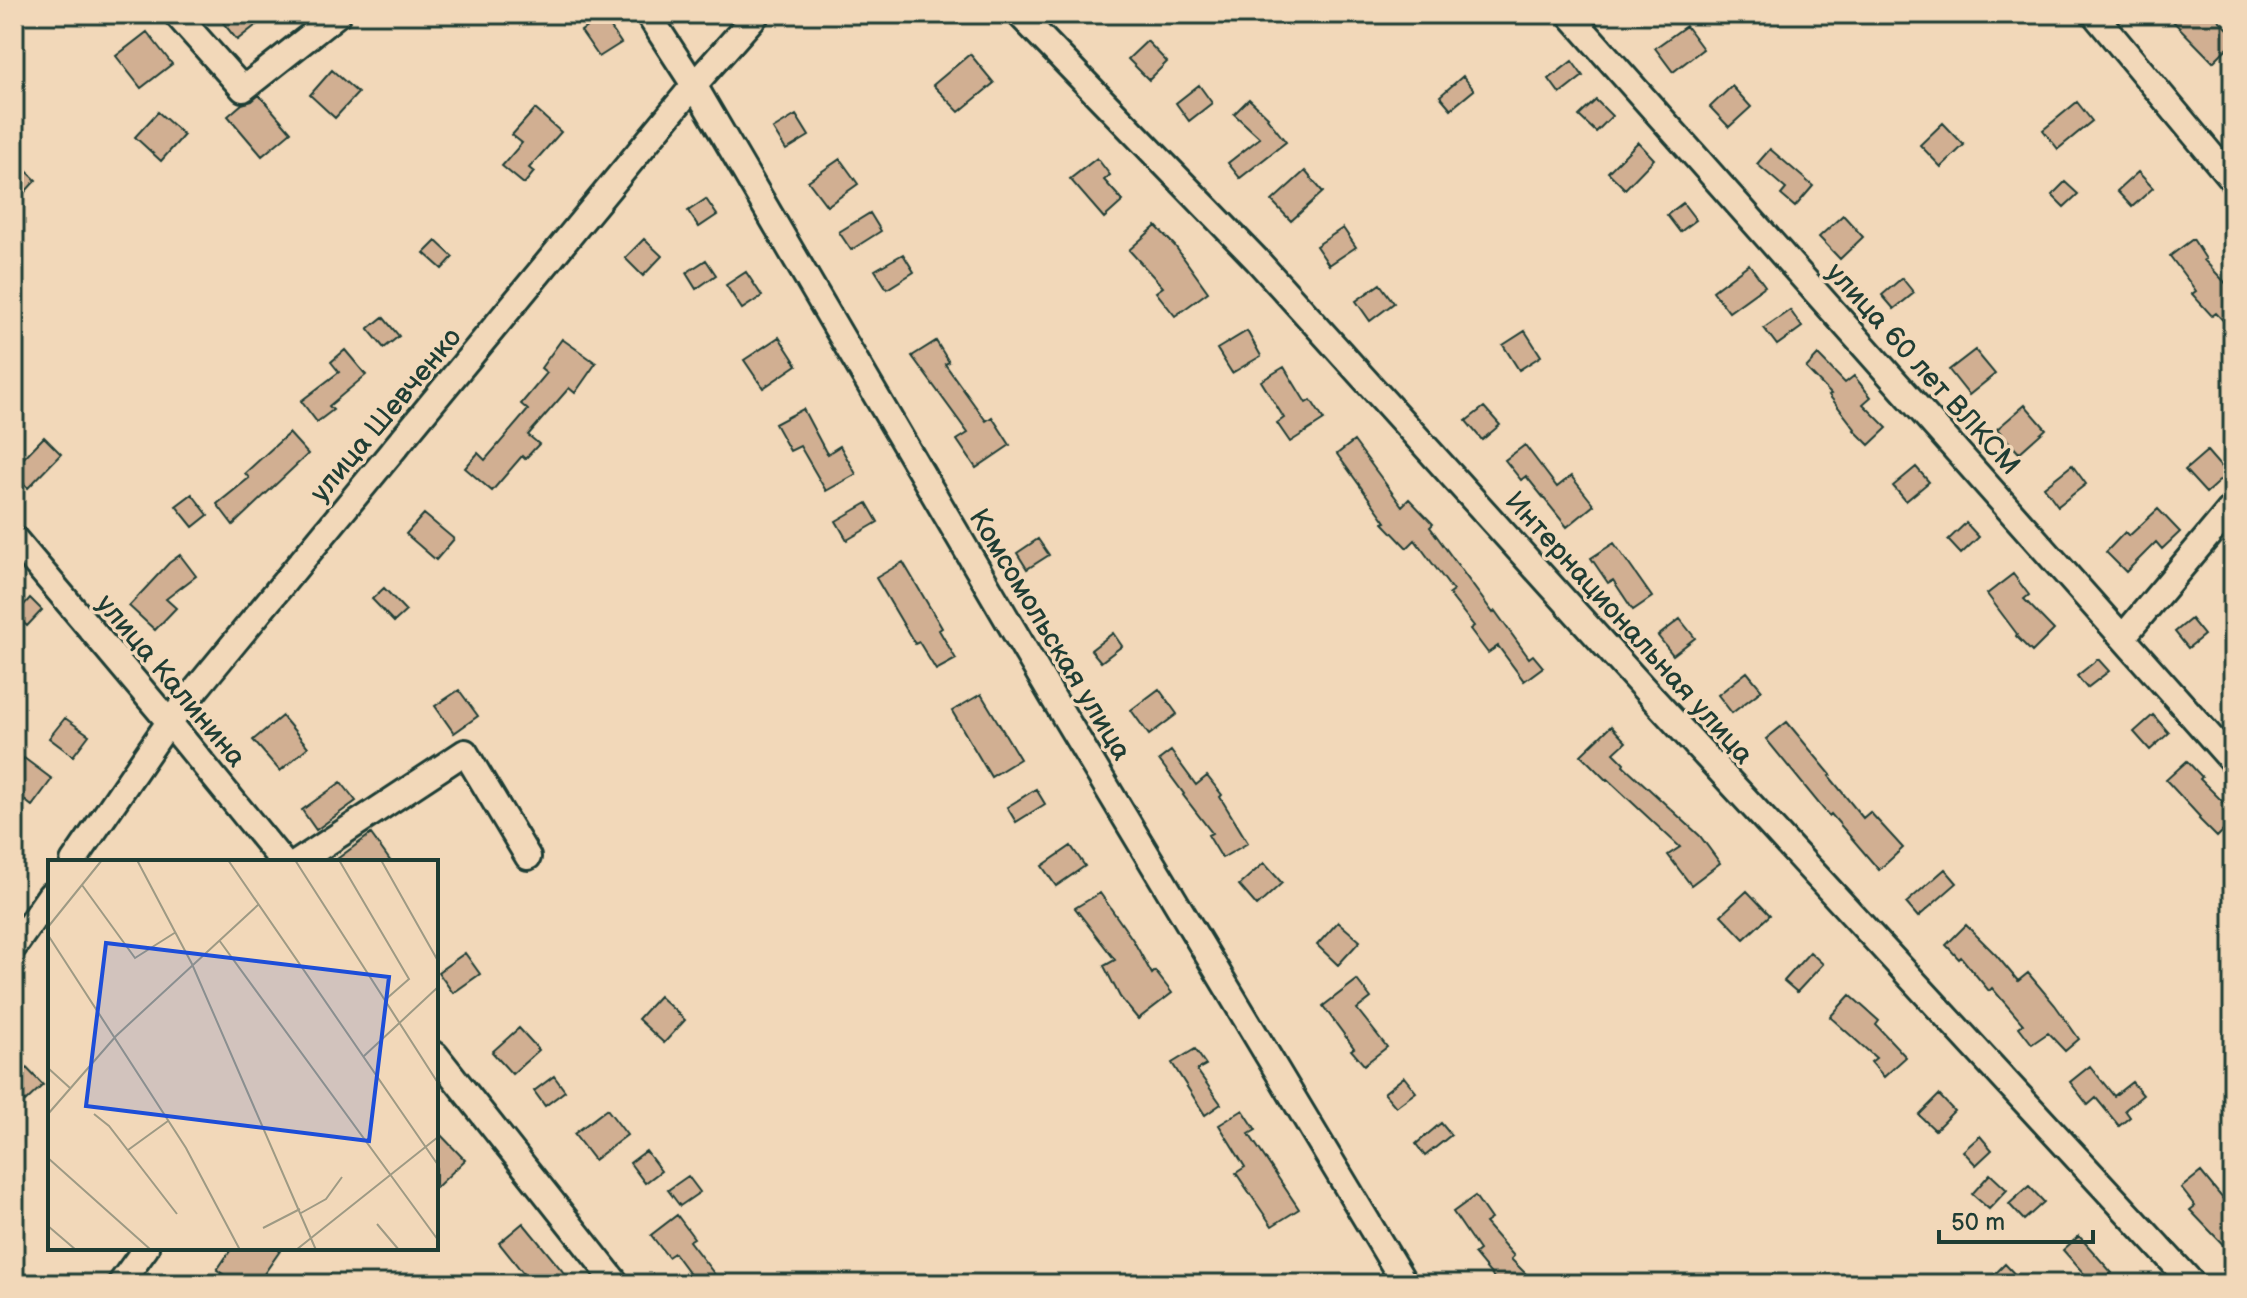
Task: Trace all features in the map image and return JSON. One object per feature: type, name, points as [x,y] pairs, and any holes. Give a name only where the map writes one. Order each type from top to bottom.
[{"type":"street","points":[[176,14],[243,89],[338,14]]},
{"type":"street","name":"Комсомольская улица","points":[[648,14],[694,85],[1052,696],[1405,1284]]},
{"type":"street","name":"улица Шевченко","points":[[74,860],[169,722],[694,85],[757,14]]},
{"type":"street","name":"Интернациональная улица","points":[[1019,14],[1257,260],[1659,705],[2193,1284]]},
{"type":"street","name":"улица 60 лет ВЛКСМ","points":[[1569,14],[2233,762]]},
{"type":"street","points":[[2094,14],[2233,181]]},
{"type":"street","points":[[2123,637],[2233,506]]},
{"type":"street","name":"улица Калинина","points":[[14,538],[281,860]]},
{"type":"street","points":[[301,860],[465,752],[528,857]]},
{"type":"street","points":[[14,947],[48,898]]},
{"type":"street","points":[[438,1058],[617,1284]]},
{"type":"street","points":[[120,1284],[145,1250]]},
{"type":"building","points":[[216,14],[270,14],[237,40]]},
{"type":"building","points":[[2166,14],[2213,14],[2233,34],[2233,42],[2213,62]]},
{"type":"building","points":[[603,16],[621,43],[599,57],[581,31]]},
{"type":"building","points":[[1686,26],[1703,49],[1673,72],[1655,48]]},
{"type":"building","points":[[147,32],[172,64],[141,88],[116,56]]},
{"type":"building","points":[[1147,41],[1167,62],[1149,80],[1128,59]]},
{"type":"building","points":[[970,54],[994,83],[959,112],[933,85]]},
{"type":"building","points":[[1572,61],[1583,76],[1560,94],[1549,79]]},
{"type":"building","points":[[332,70],[358,93],[335,118],[310,95]]},
{"type":"building","points":[[1463,76],[1474,90],[1451,109],[1440,96]]},
{"type":"building","points":[[1199,85],[1212,103],[1189,121],[1176,103]]},
{"type":"building","points":[[1732,86],[1751,107],[1729,127],[1710,107]]},
{"type":"building","points":[[259,95],[291,132],[262,156],[228,116]]},
{"type":"building","points":[[1249,99],[1268,117],[1286,142],[1240,178],[1228,163],[1260,138],[1234,114]]},
{"type":"building","points":[[1596,100],[1612,116],[1596,132],[1579,116]]},
{"type":"building","points":[[2077,102],[2092,121],[2058,149],[2043,130]]},
{"type":"building","points":[[535,109],[561,132],[529,168],[534,172],[524,184],[502,166],[522,143],[512,135]]},
{"type":"building","points":[[158,112],[184,135],[161,161],[135,137]]},
{"type":"building","points":[[796,115],[809,136],[786,150],[773,129]]},
{"type":"building","points":[[1943,123],[1964,145],[1941,167],[1920,145]]},
{"type":"building","points":[[1638,142],[1654,159],[1625,189],[1608,172]]},
{"type":"building","points":[[1770,149],[1813,186],[1795,207],[1781,195],[1786,189],[1757,164]]},
{"type":"building","points":[[1097,158],[1110,175],[1104,180],[1123,201],[1104,218],[1070,179]]},
{"type":"building","points":[[14,159],[36,180],[14,204]]},
{"type":"building","points":[[840,159],[858,184],[827,206],[808,181]]},
{"type":"building","points":[[1305,171],[1323,192],[1291,221],[1272,201]]},
{"type":"building","points":[[2138,172],[2153,188],[2132,207],[2117,191]]},
{"type":"building","points":[[2065,182],[2078,194],[2064,207],[2052,195]]},
{"type":"building","points":[[706,199],[717,215],[699,227],[688,211]]},
{"type":"building","points":[[1683,203],[1696,220],[1680,232],[1667,215]]},
{"type":"building","points":[[870,213],[881,231],[851,250],[839,232]]},
{"type":"building","points":[[1843,215],[1863,237],[1840,259],[1819,237]]},
{"type":"building","points":[[1156,226],[1175,246],[1208,292],[1175,316],[1156,292],[1163,287],[1129,250]]},
{"type":"building","points":[[1343,228],[1356,247],[1329,265],[1316,246]]},
{"type":"building","points":[[644,239],[662,256],[643,276],[625,258]]},
{"type":"building","points":[[2193,239],[2204,260],[2233,291],[2233,331],[2216,313],[2212,316],[2192,294],[2196,291],[2170,256]]},
{"type":"building","points":[[436,241],[453,257],[442,269],[424,253]]},
{"type":"building","points":[[903,254],[914,272],[887,289],[875,270]]},
{"type":"building","points":[[706,260],[716,275],[696,289],[686,273]]},
{"type":"building","points":[[1749,264],[1765,286],[1729,312],[1713,291]]},
{"type":"building","points":[[746,272],[762,296],[742,309],[726,285]]},
{"type":"building","points":[[1902,278],[1914,293],[1894,309],[1882,295]]},
{"type":"building","points":[[1380,284],[1394,303],[1370,321],[1356,301]]},
{"type":"building","points":[[1790,310],[1802,327],[1777,345],[1764,328]]},
{"type":"building","points":[[383,317],[399,336],[384,348],[368,329]]},
{"type":"building","points":[[1247,331],[1261,356],[1232,373],[1217,349]]},
{"type":"building","points":[[1525,331],[1541,356],[1519,370],[1503,345]]},
{"type":"building","points":[[779,337],[797,365],[763,388],[744,360]]},
{"type":"building","points":[[562,339],[596,363],[575,393],[569,388],[528,435],[539,444],[525,459],[522,456],[492,491],[465,468],[478,453],[485,460],[528,410],[521,404],[547,373],[541,368]]},
{"type":"building","points":[[936,341],[949,362],[945,364],[986,421],[992,417],[1010,445],[976,468],[957,440],[968,433],[912,356]]},
{"type":"building","points":[[345,350],[366,375],[329,406],[333,410],[317,422],[301,401],[339,372],[331,362]]},
{"type":"building","points":[[1975,350],[1995,374],[1969,395],[1949,370]]},
{"type":"building","points":[[1818,355],[1845,383],[1854,376],[1871,397],[1863,404],[1887,428],[1869,445],[1854,430],[1831,394],[1806,368]]},
{"type":"building","points":[[1284,367],[1306,403],[1311,400],[1324,420],[1290,442],[1277,423],[1284,418],[1261,381]]},
{"type":"building","points":[[2025,405],[2046,429],[2019,453],[1997,429]]},
{"type":"building","points":[[1484,407],[1500,425],[1482,440],[1466,421]]},
{"type":"building","points":[[803,409],[827,454],[840,446],[856,474],[826,491],[800,446],[790,451],[775,424]]},
{"type":"building","points":[[289,433],[308,454],[233,525],[217,504],[249,478],[245,473]]},
{"type":"building","points":[[44,437],[61,454],[28,488],[14,474],[14,468]]},
{"type":"building","points":[[1354,441],[1402,506],[1409,499],[1433,524],[1430,527],[1493,613],[1495,611],[1529,658],[1533,655],[1543,667],[1524,681],[1498,646],[1488,653],[1470,629],[1474,626],[1449,594],[1453,591],[1415,540],[1407,548],[1383,523],[1386,522],[1337,454]]},
{"type":"building","points":[[1525,445],[1557,487],[1571,476],[1594,505],[1567,527],[1526,476],[1521,480],[1505,460]]},
{"type":"building","points":[[2207,451],[2227,474],[2206,493],[2185,470]]},
{"type":"building","points":[[2072,465],[2086,484],[2058,506],[2044,487]]},
{"type":"building","points":[[1916,467],[1929,482],[1906,501],[1893,486]]},
{"type":"building","points":[[192,494],[208,515],[193,527],[176,506]]},
{"type":"building","points":[[867,503],[878,522],[847,540],[836,521]]},
{"type":"building","points":[[2158,509],[2180,532],[2162,549],[2156,542],[2126,572],[2106,552],[2125,532],[2129,536]]},
{"type":"building","points":[[424,514],[454,539],[436,560],[406,534]]},
{"type":"building","points":[[1966,523],[1979,537],[1961,554],[1948,540]]},
{"type":"building","points":[[1038,539],[1049,555],[1027,569],[1017,553]]},
{"type":"building","points":[[1614,543],[1652,597],[1633,610],[1613,580],[1608,583],[1591,558]]},
{"type":"building","points":[[180,555],[196,576],[166,599],[176,608],[155,630],[129,606]]},
{"type":"building","points":[[903,562],[942,628],[939,630],[956,659],[936,670],[919,642],[915,644],[876,578]]},
{"type":"building","points":[[2013,574],[2029,595],[2024,599],[2054,630],[2032,652],[2016,636],[1987,594]]},
{"type":"building","points":[[384,588],[406,611],[394,622],[372,599]]},
{"type":"building","points":[[30,598],[42,610],[27,626],[15,615]]},
{"type":"building","points":[[1680,619],[1695,638],[1673,655],[1658,636]]},
{"type":"building","points":[[2191,619],[2204,635],[2188,648],[2175,632]]},
{"type":"building","points":[[1113,633],[1122,646],[1101,662],[1091,650]]},
{"type":"building","points":[[2098,659],[2109,671],[2087,688],[2077,676]]},
{"type":"building","points":[[1747,672],[1762,690],[1732,713],[1718,695]]},
{"type":"building","points":[[1159,689],[1177,714],[1149,735],[1131,710]]},
{"type":"building","points":[[459,690],[478,716],[454,733],[435,706]]},
{"type":"building","points":[[981,694],[1020,759],[991,777],[952,711]]},
{"type":"building","points":[[2153,715],[2169,733],[2150,750],[2134,732]]},
{"type":"building","points":[[282,716],[308,747],[280,771],[253,740]]},
{"type":"building","points":[[65,718],[89,735],[73,756],[49,738]]},
{"type":"building","points":[[1787,722],[1863,818],[1870,812],[1903,848],[1879,870],[1831,814],[1829,816],[1766,739]]},
{"type":"building","points":[[1611,726],[1626,742],[1614,753],[1623,765],[1700,836],[1720,863],[1691,885],[1668,855],[1680,847],[1581,755]]},
{"type":"building","points":[[1171,751],[1196,785],[1207,776],[1222,795],[1220,797],[1248,843],[1222,858],[1208,835],[1212,833],[1159,760]]},
{"type":"building","points":[[24,758],[52,779],[32,806],[14,792],[14,771]]},
{"type":"building","points":[[2187,761],[2202,777],[2200,779],[2233,812],[2233,821],[2217,837],[2166,780]]},
{"type":"building","points":[[341,782],[356,801],[316,830],[302,810]]},
{"type":"building","points":[[1036,789],[1045,804],[1016,822],[1007,807]]},
{"type":"building","points":[[371,834],[390,860],[336,860]]},
{"type":"building","points":[[1071,846],[1085,866],[1056,886],[1042,866]]},
{"type":"building","points":[[1264,863],[1282,883],[1257,906],[1239,885]]},
{"type":"building","points":[[1945,869],[1957,883],[1918,917],[1906,903]]},
{"type":"building","points":[[1747,891],[1770,915],[1744,939],[1721,915]]},
{"type":"building","points":[[1100,893],[1152,974],[1155,971],[1172,993],[1138,1019],[1120,997],[1104,966],[1115,960],[1075,908]]},
{"type":"building","points":[[1338,922],[1360,941],[1338,965],[1317,945]]},
{"type":"building","points":[[1966,925],[2018,981],[2028,973],[2079,1039],[2065,1051],[2048,1033],[2032,1044],[2019,1027],[2023,1024],[1992,988],[1989,991],[1961,957],[1959,959],[1946,945]]},
{"type":"building","points":[[1810,952],[1823,964],[1797,992],[1784,981]]},
{"type":"building","points":[[465,953],[480,974],[453,993],[438,972]]},
{"type":"building","points":[[1357,980],[1371,998],[1357,1009],[1387,1047],[1364,1065],[1323,1006]]},
{"type":"building","points":[[1850,995],[1879,1021],[1876,1025],[1906,1057],[1884,1077],[1871,1062],[1876,1058],[1830,1017]]},
{"type":"building","points":[[659,996],[685,1020],[664,1043],[638,1019]]},
{"type":"building","points":[[519,1028],[539,1050],[512,1074],[492,1052]]},
{"type":"building","points":[[1195,1049],[1206,1065],[1197,1070],[1221,1104],[1205,1115],[1172,1063]]},
{"type":"building","points":[[14,1055],[43,1085],[25,1102],[14,1090]]},
{"type":"building","points":[[2090,1066],[2114,1096],[2132,1082],[2143,1095],[2125,1110],[2130,1117],[2119,1126],[2096,1098],[2088,1105],[2070,1082]]},
{"type":"building","points":[[554,1076],[565,1091],[545,1106],[534,1091]]},
{"type":"building","points":[[1404,1077],[1416,1092],[1396,1107],[1384,1093]]},
{"type":"building","points":[[1939,1095],[1954,1111],[1935,1130],[1919,1115]]},
{"type":"building","points":[[607,1109],[627,1135],[594,1160],[574,1134]]},
{"type":"building","points":[[1243,1110],[1256,1130],[1249,1134],[1299,1209],[1272,1226],[1236,1173],[1245,1167],[1219,1125]]},
{"type":"building","points":[[1441,1123],[1451,1135],[1425,1156],[1416,1144]]},
{"type":"building","points":[[438,1132],[465,1160],[438,1186]]},
{"type":"building","points":[[1980,1136],[1992,1150],[1976,1165],[1963,1151]]},
{"type":"building","points":[[646,1151],[661,1171],[645,1183],[630,1163]]},
{"type":"building","points":[[2201,1172],[2233,1211],[2233,1255],[2190,1210],[2195,1206],[2181,1188]]},
{"type":"building","points":[[1990,1174],[2007,1190],[1989,1209],[1972,1194]]},
{"type":"building","points":[[688,1176],[700,1192],[680,1206],[668,1190]]},
{"type":"building","points":[[2029,1186],[2044,1202],[2024,1220],[2009,1204]]},
{"type":"building","points":[[1475,1196],[1491,1219],[1485,1223],[1514,1256],[1511,1259],[1536,1284],[1499,1284],[1474,1254],[1479,1250],[1453,1212]]},
{"type":"building","points":[[677,1215],[694,1238],[689,1241],[716,1276],[705,1284],[697,1284],[674,1253],[668,1257],[651,1235]]},
{"type":"building","points":[[523,1223],[573,1284],[532,1284],[499,1243]]},
{"type":"building","points":[[2079,1236],[2112,1273],[2099,1284],[2093,1284],[2063,1250]]},
{"type":"building","points":[[231,1250],[281,1250],[257,1284],[238,1284],[217,1270]]},
{"type":"building","points":[[2005,1264],[2024,1284],[1985,1284]]}]
